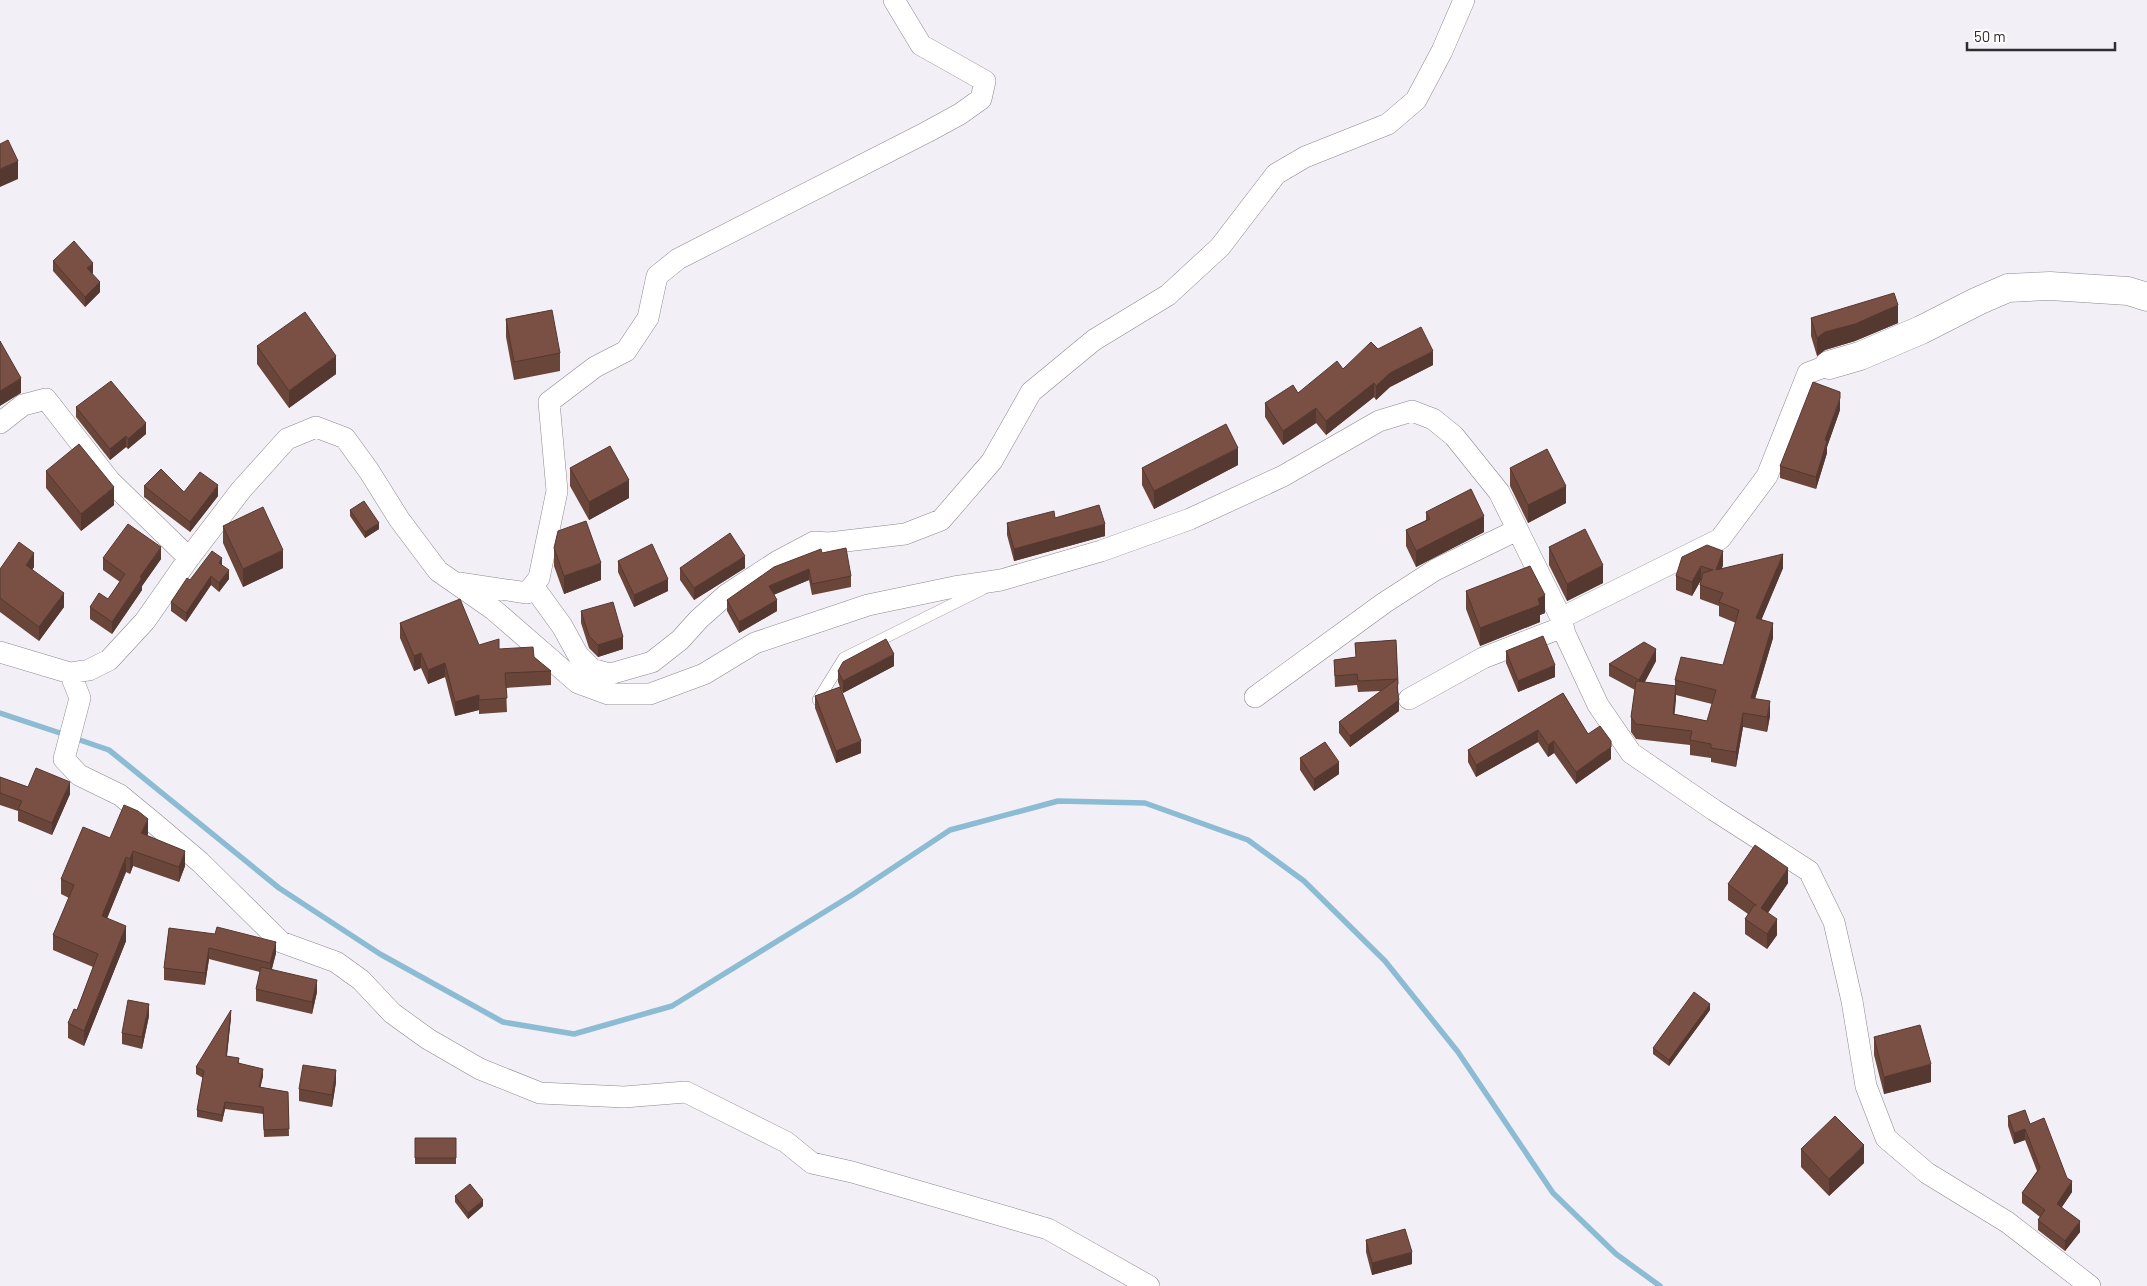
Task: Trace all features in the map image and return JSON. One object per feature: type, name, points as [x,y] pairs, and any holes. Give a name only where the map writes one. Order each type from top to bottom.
[{"type":"street","points":[[453,582],[527,593],[539,578],[557,491],[549,402],[595,367],[626,351],[648,318],[657,276],[678,259],[927,132],[960,114],[980,99],[985,81],[921,45],[894,0]]},
{"type":"street","points":[[533,586],[562,626],[578,655],[592,669],[610,674],[652,662],[680,640],[699,619],[726,595],[814,542],[829,543],[905,534],[941,520],[992,461],[1031,392],[1094,340],[1168,296],[1220,247],[1276,174],[1305,157],[1388,124],[1416,100],[1442,51],[1464,0]]},
{"type":"street","points":[[1409,699],[1483,658],[1562,623],[1720,539],[1767,476],[1808,373],[1860,356],[1921,330],[2008,288],[2050,286],[2128,291],[2147,297]]},
{"type":"street","points":[[0,423],[23,405],[46,399],[110,482],[189,558]]},
{"type":"street","points":[[0,652],[70,673],[89,670],[109,660],[145,621],[189,558],[241,490],[287,439],[316,427],[345,438],[369,471],[398,519],[438,571],[494,610],[578,683],[608,694],[650,694],[704,674],[756,643],[868,605],[954,587],[1000,580],[1101,551],[1190,519],[1283,476],[1379,421],[1412,411],[1433,419],[1454,436],[1499,492],[1562,623],[1598,705],[1631,753],[1714,810],[1809,871],[1834,922],[1852,1001],[1866,1086],[1886,1138],[1927,1173],[2007,1222],[2090,1286]]},
{"type":"street","points":[[1255,697],[1384,602],[1435,570],[1517,530]]},
{"type":"street","points":[[70,673],[80,698],[64,759],[79,775],[120,795],[154,823],[200,862],[281,942],[336,962],[361,980],[399,1018],[428,1039],[473,1065],[540,1092],[624,1096],[686,1092],[786,1142],[812,1163],[852,1172],[1048,1229],[1149,1286]]},
{"type":"lane","points":[[818,700],[844,658],[1000,580]]},
{"type":"building","points":[[8,140],[18,161],[0,169],[0,144]]},
{"type":"building","points":[[74,241],[93,263],[87,268],[100,282],[85,297],[53,261]]},
{"type":"building","points":[[1894,293],[1898,305],[1855,324],[1825,332],[1817,338],[1811,318]]},
{"type":"building","points":[[552,310],[560,353],[514,362],[506,319]]},
{"type":"building","points":[[305,312],[336,356],[289,391],[257,346]]},
{"type":"building","points":[[1421,327],[1433,351],[1390,373],[1376,386],[1374,383],[1326,421],[1316,408],[1283,431],[1265,403],[1293,385],[1298,393],[1337,361],[1343,369],[1371,342],[1378,349]]},
{"type":"building","points":[[0,341],[21,378],[0,391]]},
{"type":"building","points":[[111,381],[146,423],[128,439],[126,436],[110,449],[76,407]]},
{"type":"building","points":[[1813,382],[1840,392],[1840,398],[1825,440],[1827,441],[1816,477],[1780,466]]},
{"type":"building","points":[[1226,424],[1238,448],[1154,491],[1142,468]]},
{"type":"building","points":[[79,444],[114,487],[81,514],[46,471]]},
{"type":"building","points":[[610,446],[629,480],[589,502],[570,468]]},
{"type":"building","points":[[1547,449],[1566,486],[1528,505],[1510,468]]},
{"type":"building","points":[[161,469],[184,492],[200,472],[218,485],[190,522],[144,486]]},
{"type":"building","points":[[1471,489],[1484,516],[1416,551],[1406,530],[1430,519],[1426,512]]},
{"type":"building","points":[[364,501],[379,523],[365,532],[350,510]]},
{"type":"building","points":[[1099,505],[1105,524],[1014,549],[1007,523],[1054,511],[1055,518]]},
{"type":"building","points":[[263,507],[283,550],[243,569],[223,526]]},
{"type":"building","points":[[586,521],[601,563],[564,576],[554,548],[558,531]]},
{"type":"building","points":[[128,524],[161,547],[112,622],[90,607],[99,593],[108,599],[125,574],[103,558]]},
{"type":"building","points":[[1585,529],[1603,565],[1567,584],[1549,547]]},
{"type":"building","points":[[730,533],[745,556],[694,588],[680,568]]},
{"type":"building","points":[[19,542],[34,553],[26,565],[64,593],[39,627],[0,598],[0,569]]},
{"type":"building","points":[[652,544],[668,579],[634,595],[618,561]]},
{"type":"building","points":[[1707,545],[1723,551],[1716,570],[1783,554],[1756,618],[1773,623],[1751,698],[1770,701],[1767,717],[1743,713],[1736,752],[1711,748],[1711,744],[1690,740],[1692,731],[1636,724],[1631,717],[1636,681],[1676,686],[1673,714],[1707,721],[1716,690],[1675,680],[1681,657],[1723,665],[1739,610],[1719,602],[1723,593],[1700,585],[1703,573],[1713,570],[1701,566],[1692,582],[1676,576],[1682,557]]},
{"type":"building","points":[[846,548],[851,576],[812,584],[809,569],[769,586],[777,600],[739,622],[727,600],[774,567],[821,549],[822,553]]},
{"type":"building","points":[[212,551],[222,558],[219,563],[229,570],[219,583],[211,576],[186,613],[171,602],[187,578],[190,580]]},
{"type":"building","points":[[1530,566],[1545,595],[1538,599],[1540,605],[1480,628],[1466,591]]},
{"type":"building","points":[[460,599],[479,645],[499,639],[499,649],[533,647],[534,657],[551,671],[505,673],[507,698],[479,700],[479,695],[455,702],[445,663],[428,670],[421,653],[414,656],[400,623]]},
{"type":"building","points":[[613,602],[623,637],[598,645],[589,636],[581,611]]},
{"type":"building","points":[[1543,636],[1555,665],[1518,681],[1506,651]]},
{"type":"building","points":[[886,639],[894,654],[843,681],[838,671],[843,662]]},
{"type":"building","points":[[1396,640],[1399,700],[1350,736],[1339,722],[1397,679],[1358,681],[1357,674],[1335,676],[1334,660],[1356,657],[1355,643]]},
{"type":"building","points":[[1644,642],[1656,649],[1639,680],[1609,664]]},
{"type":"building","points":[[840,687],[861,741],[836,751],[815,696]]},
{"type":"building","points":[[1563,693],[1588,734],[1600,726],[1611,741],[1611,747],[1576,772],[1554,741],[1548,745],[1538,730],[1476,765],[1468,750]]},
{"type":"building","points":[[1325,742],[1339,762],[1314,779],[1300,758]]},
{"type":"building","points":[[36,768],[70,782],[52,823],[18,809],[22,801],[0,793],[0,777],[28,787]]},
{"type":"building","points":[[124,805],[138,811],[148,819],[141,833],[185,851],[179,867],[133,851],[130,859],[126,857],[102,916],[126,926],[84,1031],[68,1023],[74,1009],[77,1010],[98,954],[53,935],[74,885],[61,879],[83,827],[110,838]]},
{"type":"building","points":[[1755,845],[1788,868],[1761,908],[1777,919],[1767,934],[1745,919],[1755,904],[1728,884]]},
{"type":"building","points":[[217,927],[276,942],[270,963],[209,948],[205,973],[164,968],[169,928],[215,934]]},
{"type":"building","points":[[261,967],[317,980],[312,1002],[256,989]]},
{"type":"building","points":[[1694,992],[1710,1004],[1669,1060],[1653,1048]]},
{"type":"building","points":[[128,1000],[149,1004],[142,1037],[122,1033]]},
{"type":"building","points":[[231,1010],[226,1056],[239,1058],[238,1063],[263,1069],[259,1087],[288,1092],[289,1129],[264,1130],[263,1107],[225,1102],[222,1115],[197,1110],[204,1071],[196,1067]]},
{"type":"building","points":[[1920,1025],[1931,1064],[1884,1077],[1874,1037]]},
{"type":"building","points":[[303,1065],[336,1070],[332,1095],[299,1089]]},
{"type":"building","points":[[2025,1110],[2030,1124],[2044,1118],[2067,1178],[2072,1181],[2057,1204],[2080,1221],[2065,1241],[2038,1220],[2045,1210],[2022,1193],[2040,1168],[2025,1129],[2014,1133],[2008,1116]]},
{"type":"building","points":[[1835,1116],[1864,1145],[1829,1179],[1801,1149]]},
{"type":"building","points":[[415,1138],[456,1138],[456,1158],[415,1158]]},
{"type":"building","points":[[470,1184],[483,1200],[468,1213],[455,1196]]},
{"type":"building","points":[[1405,1229],[1412,1252],[1372,1263],[1366,1240]]},
{"type":"waterway","points":[[0,713],[66,735]]},
{"type":"waterway","points":[[74,738],[109,750],[279,888],[380,954],[503,1022],[574,1034],[672,1006],[852,895],[950,830],[1058,801],[1145,803],[1248,840],[1304,881],[1385,961],[1458,1052],[1553,1193],[1616,1254],[1660,1286]]}]
